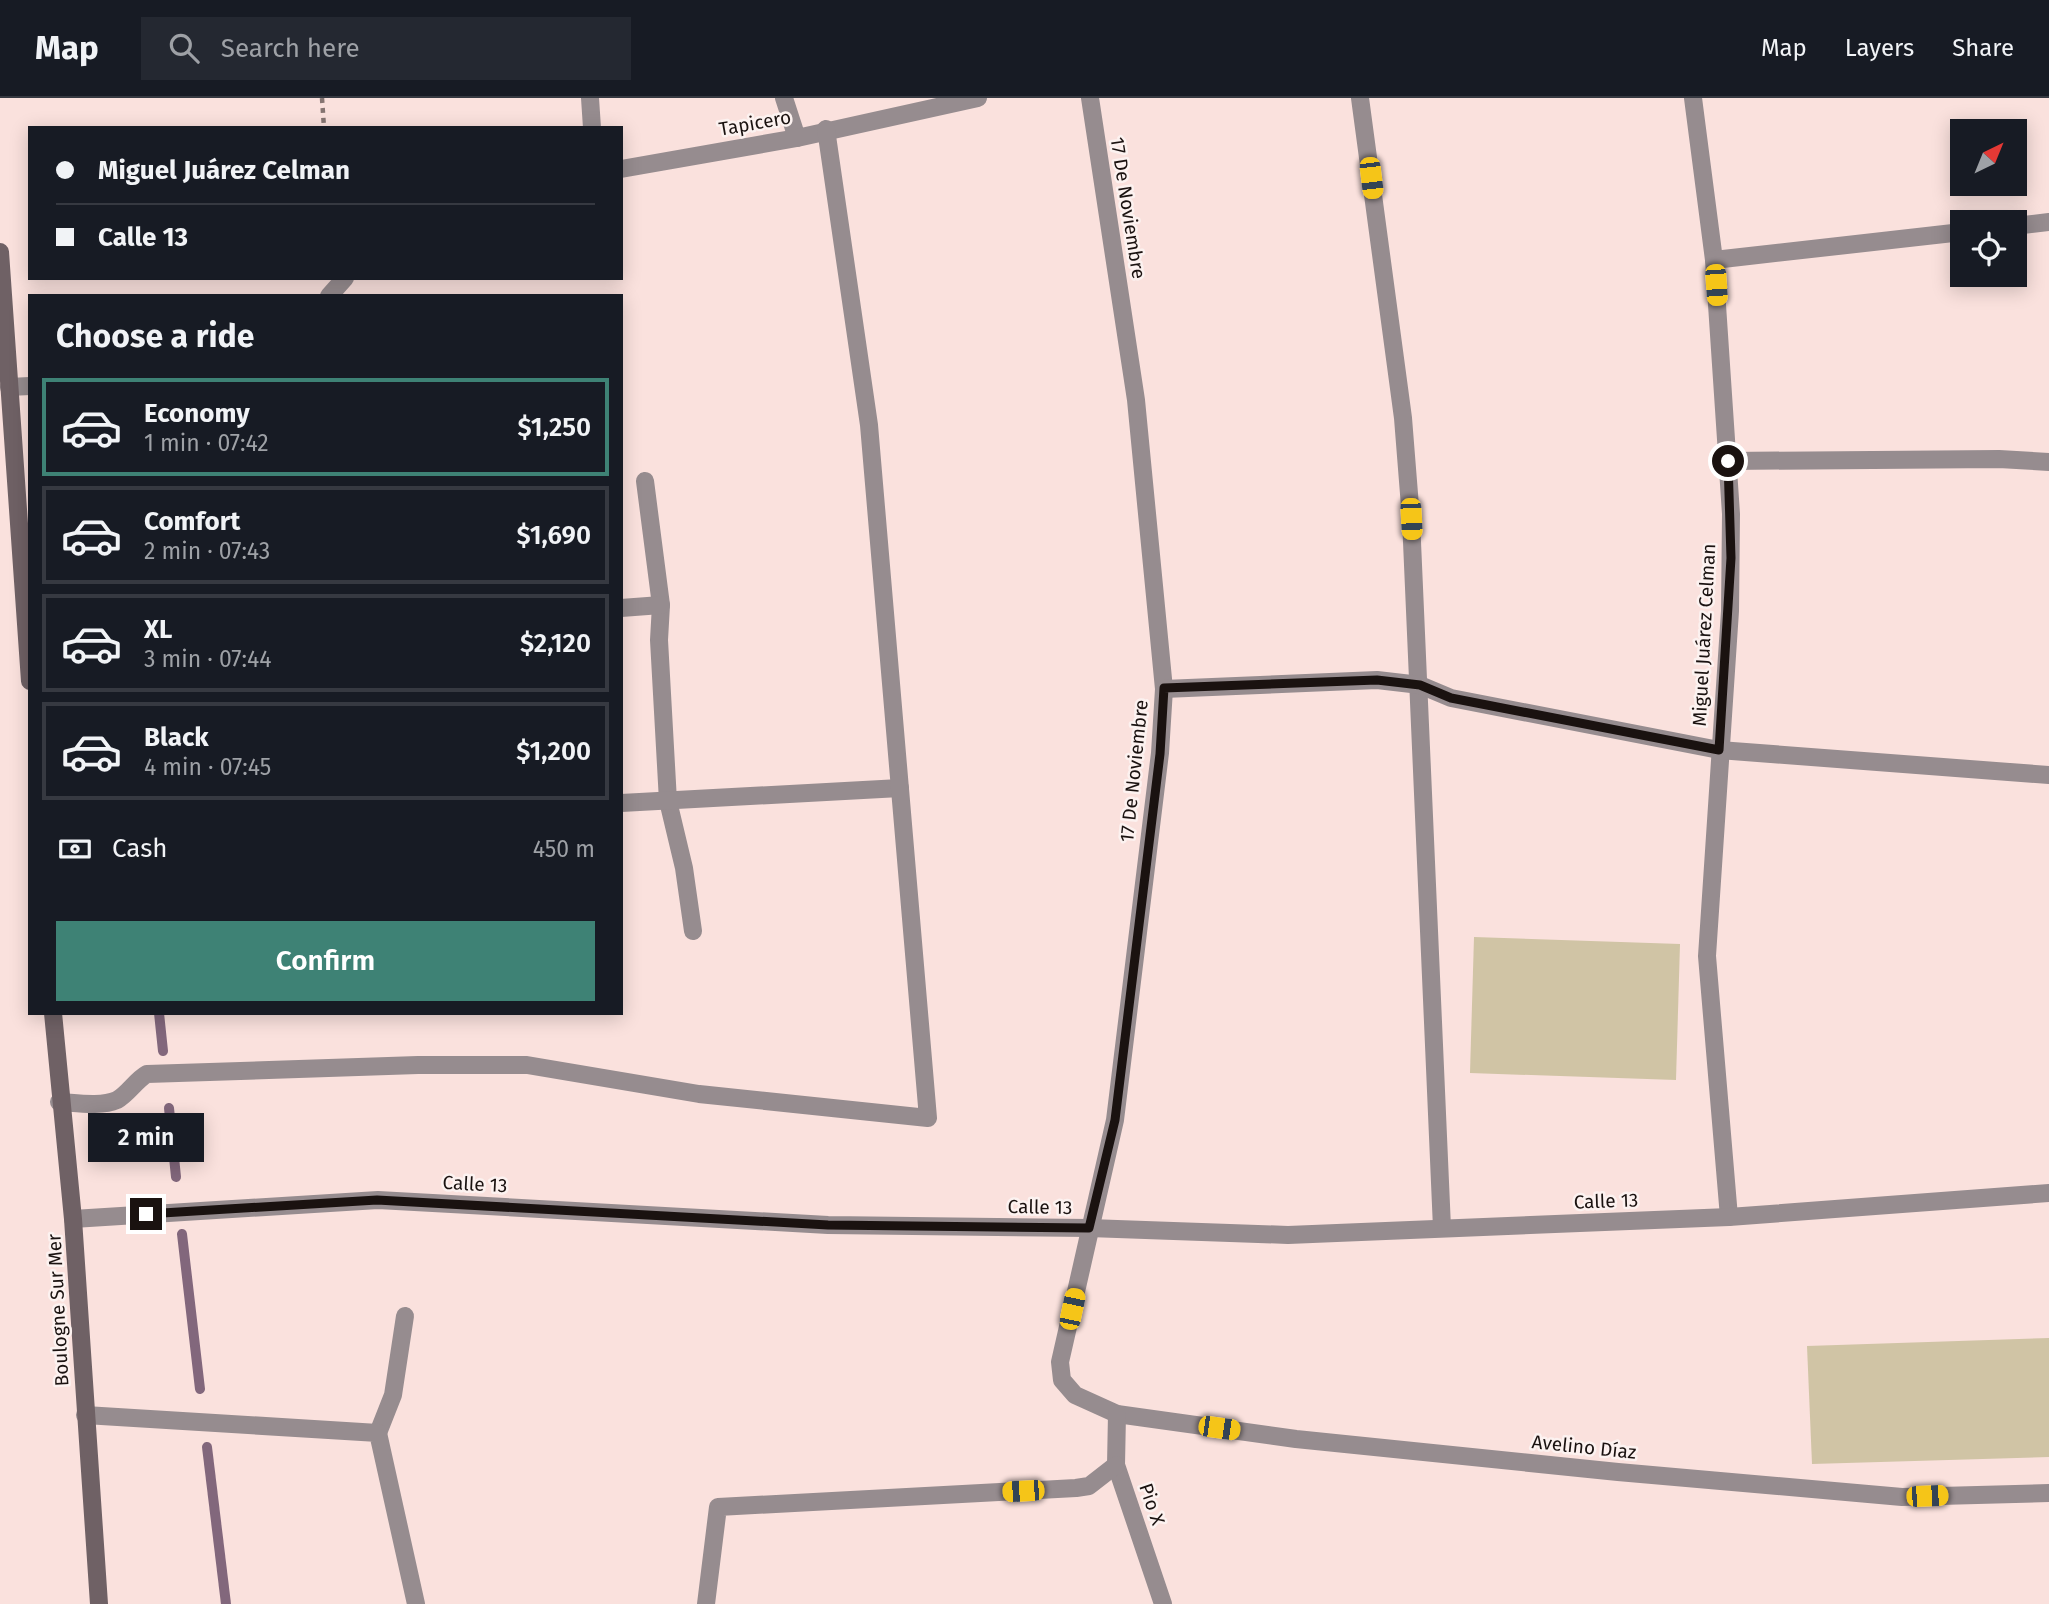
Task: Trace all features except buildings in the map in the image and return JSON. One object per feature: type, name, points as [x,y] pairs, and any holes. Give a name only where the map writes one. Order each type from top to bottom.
[{"type":"street","points":[[590,98],[592,126]]},
{"type":"street","points":[[784,98],[797,138]]},
{"type":"street","name":"Tapicero","points":[[623,169],[797,138],[978,98]]},
{"type":"street","name":"17 De Noviembre","points":[[1090,98],[1136,400],[1164,688],[1160,754],[1115,1120],[1060,1362],[1062,1380],[1075,1395],[1117,1414]]},
{"type":"street","points":[[1360,98],[1403,418],[1420,685],[1442,1228]]},
{"type":"street","name":"Miguel Juárez Celman","points":[[1693,98],[1714,260],[1728,461],[1731,558],[1706,956],[1729,1217]]},
{"type":"street","points":[[59,1102],[103,1103],[119,1099],[134,1081],[147,1074],[418,1065],[527,1065],[699,1094],[928,1118],[869,425],[827,130]]},
{"type":"street","points":[[2027,225],[2049,222]]},
{"type":"street","points":[[1714,260],[1950,233]]},
{"type":"street","points":[[0,251],[28,653]]},
{"type":"street","points":[[331,294],[343,280]]},
{"type":"street","points":[[9,387],[28,386]]},
{"type":"street","points":[[1728,461],[1999,459],[2049,462]]},
{"type":"street","points":[[645,481],[661,605],[659,640],[668,801],[684,868],[693,931]]},
{"type":"street","points":[[623,608],[661,605]]},
{"type":"street","points":[[1164,688],[1377,680],[1420,685],[1451,698],[1719,750],[2049,775]]},
{"type":"street","points":[[623,803],[900,788]]},
{"type":"street","name":"Boulogne Sur Mer","points":[[53,1015],[59,1102],[73,1219],[99,1604]]},
{"type":"street","name":"Calle 13","points":[[73,1219],[377,1200],[828,1225],[1089,1228],[1288,1235],[1729,1217],[2049,1193]]},
{"type":"street","points":[[405,1316],[393,1395],[378,1433],[416,1604]]},
{"type":"street","name":"Pio X","points":[[1117,1414],[1116,1465],[1163,1604]]},
{"type":"street","name":"Avelino Díaz","points":[[1117,1414],[1296,1438],[1782,1488],[1902,1497],[2049,1493]]},
{"type":"street","points":[[85,1415],[378,1433]]},
{"type":"street","points":[[706,1604],[718,1507],[1076,1488],[1089,1486],[1116,1465]]},
{"type":"path","points":[[322,98],[324,126]]},
{"type":"shaded area","points":[[1474,937],[1680,944],[1676,1080],[1470,1073]]},
{"type":"shaded area","points":[[2049,1338],[2049,1457],[1812,1464],[1807,1346]]},
{"type":"waterway","points":[[159,1015],[163,1051]]},
{"type":"waterway","points":[[169,1108],[176,1177]]},
{"type":"waterway","points":[[182,1234],[200,1389]]},
{"type":"waterway","points":[[207,1447],[226,1604]]},
{"type":"route","points":[[146,1214],[377,1200],[828,1225],[1089,1228],[1115,1120],[1160,754],[1164,688],[1377,680],[1420,685],[1451,698],[1719,750],[1730,611],[1731,514],[1728,461]]}]
